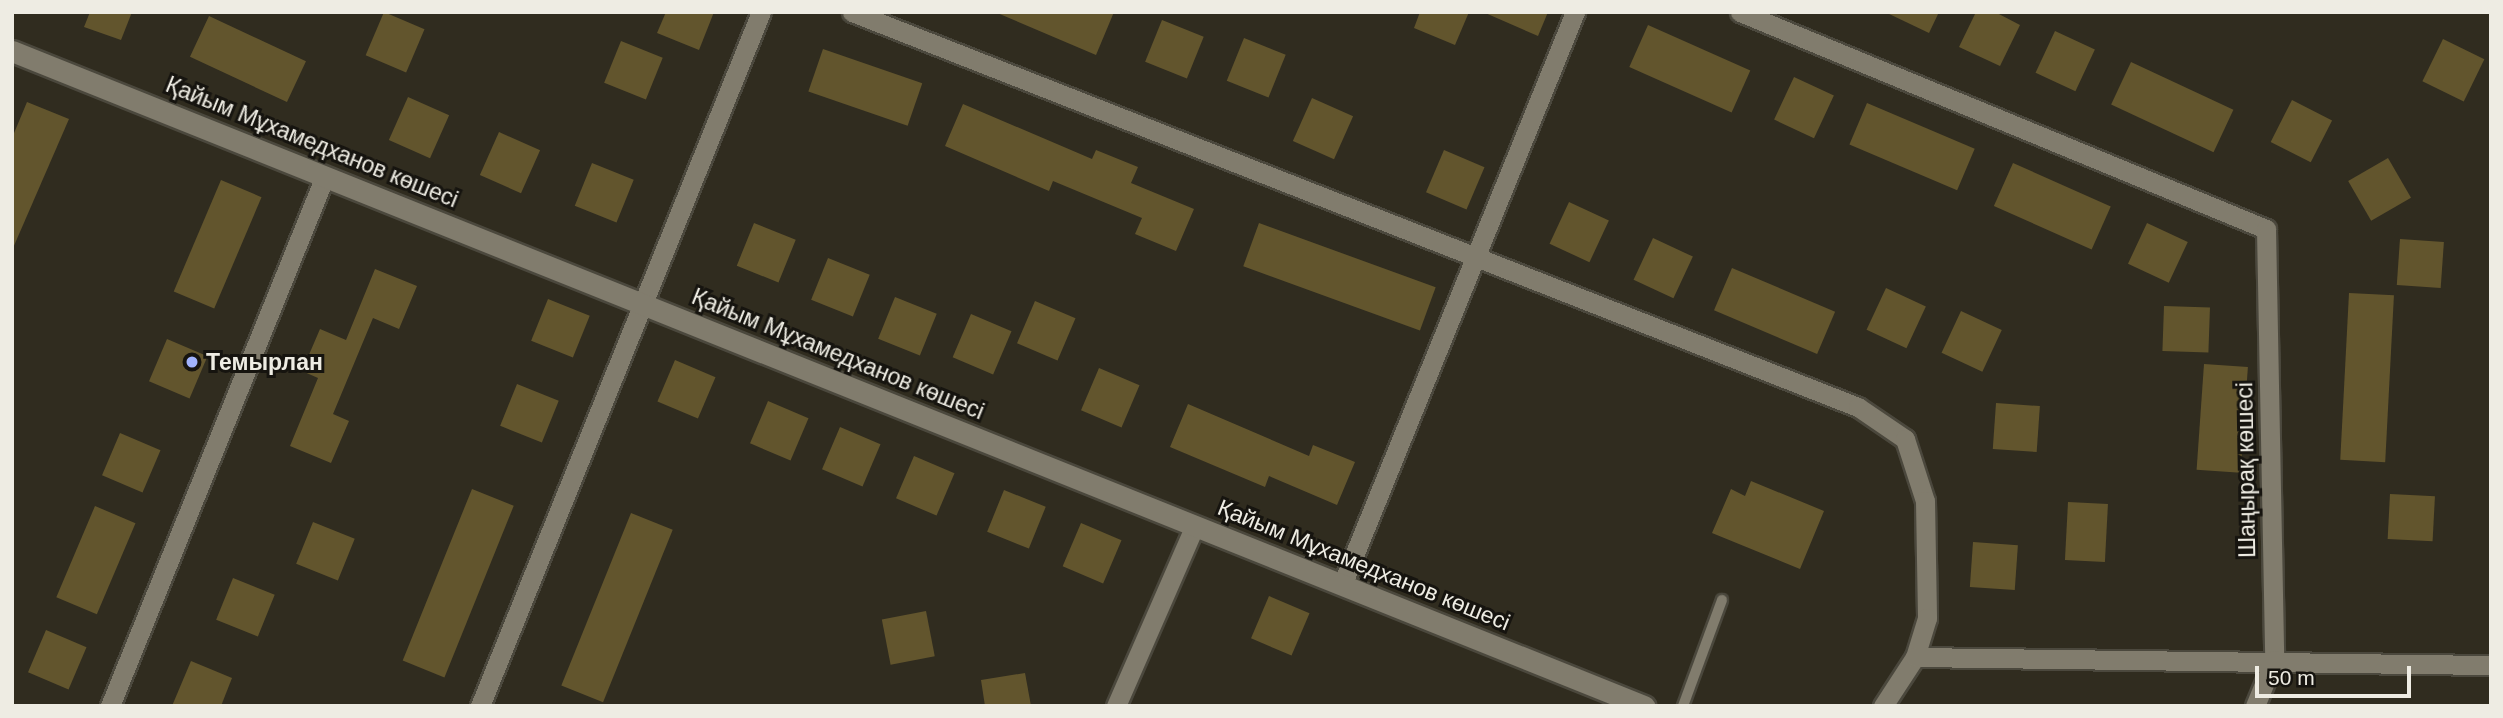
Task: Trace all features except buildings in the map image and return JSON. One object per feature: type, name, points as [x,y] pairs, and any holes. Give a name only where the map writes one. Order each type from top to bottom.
[{"type":"street","points":[[480,706],[761,12]]},
{"type":"street","points":[[852,12],[1858,407],[1905,439],[1925,500],[1927,618],[1914,657],[1883,706]]},
{"type":"street","points":[[1342,584],[1575,12]]},
{"type":"street","name":"Шаңырақ көшесі","points":[[1740,12],[2266,229],[2274,660],[2255,706]]},
{"type":"street","name":"Қайым Мұхамедханов көшесі","points":[[12,51],[1644,706]]},
{"type":"street","points":[[110,706],[325,176]]},
{"type":"street","points":[[1116,706],[1195,525]]},
{"type":"street","points":[[1914,657],[2491,665]]},
{"type":"lane","points":[[1683,706],[1722,600]]},
{"type":"place","name":"Темырлан","points":[[192,362]]}]
